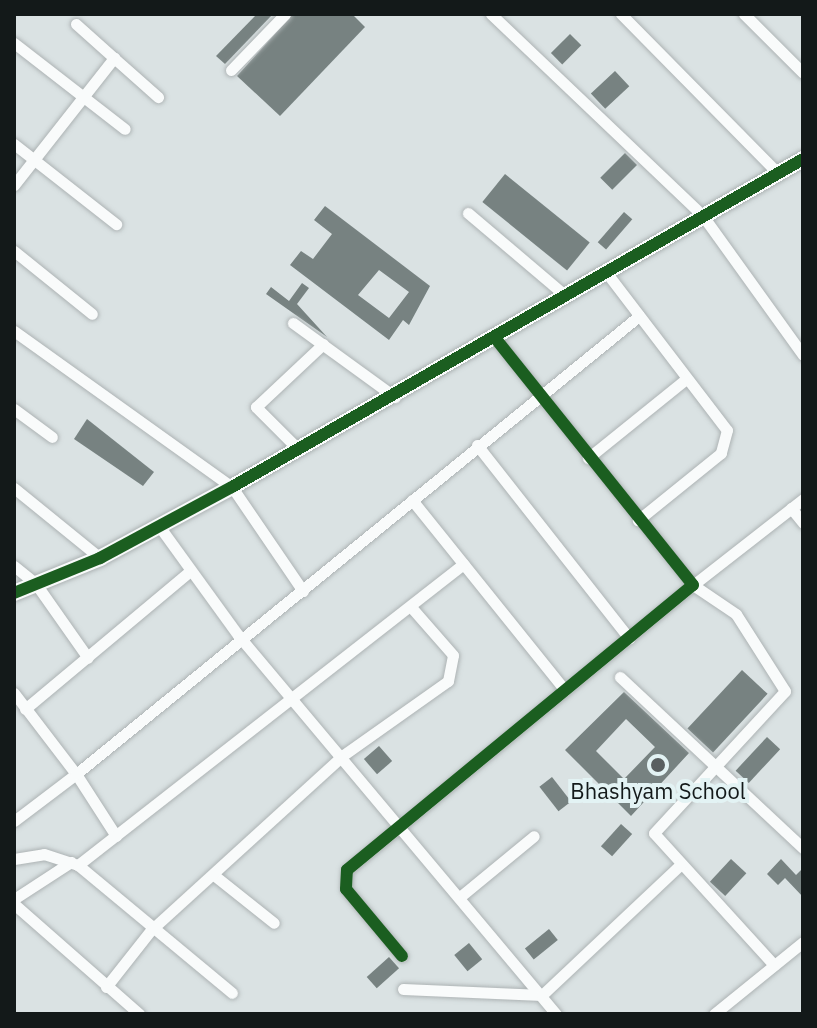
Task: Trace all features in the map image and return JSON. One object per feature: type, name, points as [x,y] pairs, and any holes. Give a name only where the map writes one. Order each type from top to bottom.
[{"type":"street","points":[[231,70],[285,14]]},
{"type":"street","points":[[491,14],[703,216],[803,355]]},
{"type":"street","points":[[621,14],[778,173]]},
{"type":"street","points":[[744,14],[803,73]]},
{"type":"street","points":[[76,24],[158,97]]},
{"type":"street","points":[[14,43],[125,129]]},
{"type":"street","points":[[14,185],[114,58]]},
{"type":"street","points":[[14,144],[116,224]]},
{"type":"street","points":[[14,593],[100,558],[232,487],[395,397],[803,159]]},
{"type":"street","points":[[468,213],[566,296]]},
{"type":"street","points":[[14,251],[92,314]]},
{"type":"street","points":[[606,272],[727,430],[728,441],[638,520]]},
{"type":"street","points":[[14,821],[76,774],[238,635],[303,591],[538,394],[639,316]]},
{"type":"street","points":[[293,323],[395,397]]},
{"type":"street","points":[[14,331],[232,487],[303,591]]},
{"type":"street","points":[[495,338],[588,458],[693,585],[736,614],[785,691],[656,827],[655,838],[774,965]]},
{"type":"street","points":[[299,450],[256,407],[323,344]]},
{"type":"street","points":[[588,458],[686,379]]},
{"type":"street","points":[[14,409],[52,437]]},
{"type":"street","points":[[477,445],[629,638]]},
{"type":"street","points":[[14,488],[100,558]]},
{"type":"street","points":[[402,956],[344,879],[565,690],[803,499]]},
{"type":"street","points":[[412,500],[565,690]]},
{"type":"street","points":[[791,508],[803,523]]},
{"type":"street","points":[[159,526],[189,572],[238,635],[296,697],[342,756],[406,828],[556,1014]]},
{"type":"street","points":[[139,1014],[14,902],[116,836],[463,564]]},
{"type":"street","points":[[14,566],[36,584],[88,658]]},
{"type":"street","points":[[25,709],[189,572]]},
{"type":"street","points":[[106,987],[151,930],[215,876],[342,756],[448,681],[454,668],[453,655],[411,607]]},
{"type":"street","points":[[620,677],[803,848]]},
{"type":"street","points":[[14,693],[76,774],[116,836]]},
{"type":"street","points":[[461,896],[534,836]]},
{"type":"street","points":[[14,859],[44,854],[75,864],[151,930],[232,993]]},
{"type":"street","points":[[403,989],[542,995],[680,865]]},
{"type":"street","points":[[215,876],[274,923]]},
{"type":"street","points":[[714,1014],[803,942]]},
{"type":"building","points":[[257,14],[273,14],[225,64],[216,56]]},
{"type":"building","points":[[293,14],[352,14],[365,27],[280,116],[237,76]]},
{"type":"building","points":[[570,34],[581,45],[562,64],[551,53]]},
{"type":"building","points":[[615,71],[629,86],[605,109],[591,94]]},
{"type":"building","points":[[625,153],[637,165],[612,190],[600,178]]},
{"type":"building","points":[[505,174],[590,243],[567,271],[482,202]]},
{"type":"building","points":[[325,206],[430,286],[409,325],[403,320],[389,340],[290,265],[301,251],[313,259],[332,234],[314,220]],"holes":[[[379,270],[409,292],[389,318],[358,295]]]},
{"type":"building","points":[[624,212],[632,219],[606,249],[598,242]]},
{"type":"building","points":[[302,283],[309,288],[297,304],[327,337],[266,294],[271,287],[289,301]]},
{"type":"building","points":[[87,419],[154,472],[143,486],[74,439]]},
{"type":"building","points":[[742,670],[768,694],[713,752],[687,729]]},
{"type":"building","name":"Bhashyam School","points":[[624,692],[689,753],[631,816],[565,750]],"holes":[[[626,719],[655,747],[624,779],[596,751]]]},
{"type":"building","points":[[767,737],[780,749],[749,783],[736,771]]},
{"type":"building","points":[[379,746],[392,761],[377,774],[364,759]]},
{"type":"building","points":[[552,777],[571,801],[558,811],[539,787]]},
{"type":"building","points":[[621,824],[632,834],[612,856],[601,846]]},
{"type":"building","points":[[731,859],[746,873],[725,896],[710,882]]},
{"type":"building","points":[[781,859],[796,875],[803,868],[803,897],[785,878],[778,885],[767,874]]},
{"type":"building","points":[[549,929],[558,940],[534,959],[525,949]]},
{"type":"building","points":[[469,943],[482,959],[467,971],[454,955]]},
{"type":"building","points":[[389,957],[399,968],[377,988],[367,977]]},
{"type":"cycle path","points":[[14,593],[100,558],[232,487],[803,159]]},
{"type":"cycle path","points":[[402,956],[346,889],[347,870],[693,585],[495,338]]},
{"type":"place","name":"Bhashyam School","points":[[658,765]]}]
